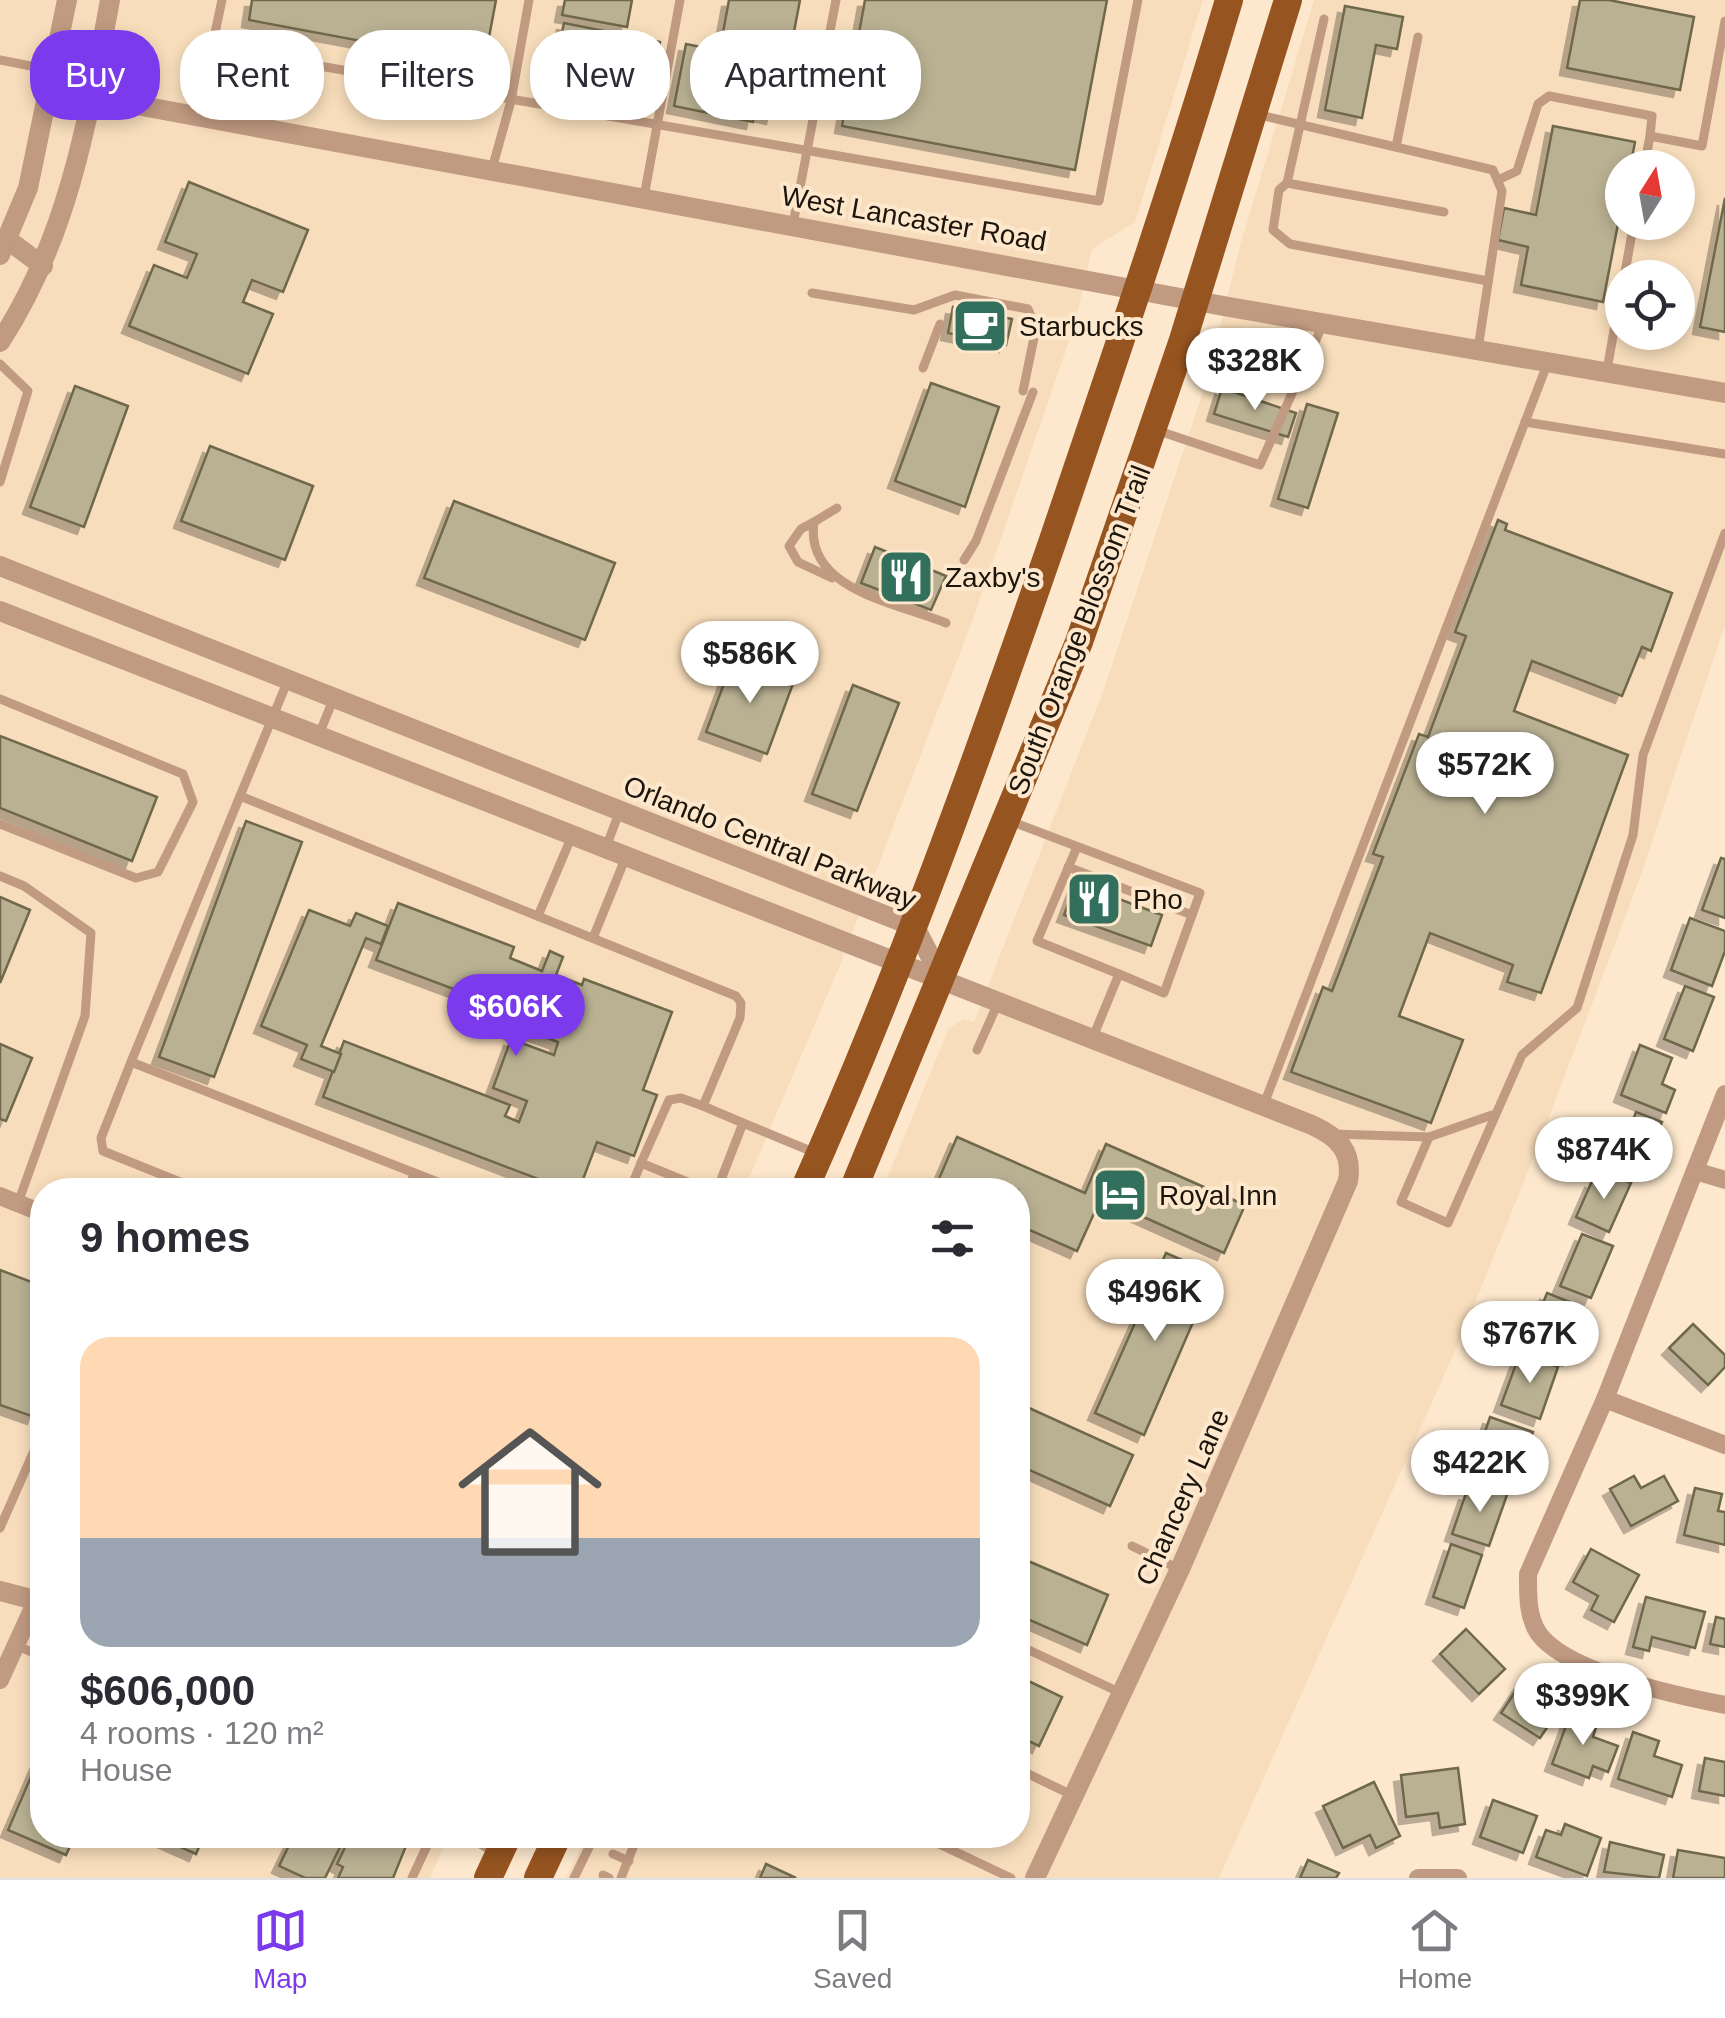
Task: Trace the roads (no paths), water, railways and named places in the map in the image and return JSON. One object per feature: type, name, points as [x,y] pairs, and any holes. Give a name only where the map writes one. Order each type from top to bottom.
[{"type":"main road","name":"South Orange Blossom Trail","points":[[809,1178],[915,927],[1008,674],[1140,288],[1229,0]]},
{"type":"main road","name":"South Orange Blossom Trail","points":[[858,1178],[943,981],[1079,642],[1196,300],[1288,0]]},
{"type":"main road","points":[[538,1878],[549,1848]]},
{"type":"street","points":[[61,30],[66,0]]},
{"type":"street","points":[[104,30],[110,0]]},
{"type":"street","name":"West Lancaster Road","points":[[160,109],[1725,393]]},
{"type":"street","points":[[43,120],[28,188],[3,244],[44,266]]},
{"type":"street","points":[[0,342],[44,266],[68,200],[87,120]]},
{"type":"street","name":"Orlando Central Parkway","points":[[0,566],[915,927],[943,981]]},
{"type":"street","points":[[0,611],[1330,1134]]},
{"type":"street","points":[[1725,1094],[1606,1399],[1528,1574],[1528,1605],[1539,1634],[1566,1654],[1620,1677],[1725,1705]]},
{"type":"street","name":"Chancery Lane","points":[[1036,1878],[1180,1570],[1348,1181],[1349,1156],[1330,1134]]},
{"type":"street","points":[[1695,1171],[1725,1180]]},
{"type":"street","points":[[1606,1399],[1725,1444]]},
{"type":"street","points":[[0,1592],[30,1595]]},
{"type":"street","points":[[0,1680],[30,1618]]},
{"type":"street","points":[[1418,1878],[1458,1878]]},
{"type":"lane","points":[[222,0],[215,33],[233,51],[1099,201],[1138,0]]},
{"type":"lane","points":[[492,170],[511,101],[529,0]]},
{"type":"lane","points":[[644,197],[680,0]]},
{"type":"lane","points":[[793,224],[836,0]]},
{"type":"lane","points":[[1324,19],[1286,183],[1279,190],[1272,218],[1273,230],[1290,244],[1488,281]]},
{"type":"lane","points":[[1650,136],[1702,146],[1725,20]]},
{"type":"lane","points":[[1396,147],[1418,37]]},
{"type":"lane","points":[[0,60],[30,72]]},
{"type":"lane","points":[[1500,179],[1517,171],[1538,104],[1549,96],[1652,116],[1647,150]]},
{"type":"lane","points":[[1254,114],[1493,170],[1500,179],[1478,349]]},
{"type":"lane","points":[[1286,183],[1444,212]]},
{"type":"lane","points":[[812,294],[914,310],[956,295],[1028,309],[1035,316],[1028,391],[976,542],[964,560]]},
{"type":"lane","points":[[1154,429],[1260,466],[1314,355],[1324,322]]},
{"type":"lane","points":[[924,368],[940,324]]},
{"type":"lane","points":[[1607,372],[1611,350]]},
{"type":"lane","points":[[1263,1106],[1548,362]]},
{"type":"lane","points":[[0,364],[28,391],[0,482]]},
{"type":"lane","points":[[1525,422],[1725,454]]},
{"type":"lane","points":[[837,508],[801,528],[788,546],[798,562],[946,622]]},
{"type":"lane","points":[[814,522],[811,542],[816,557],[833,578]]},
{"type":"lane","points":[[1429,1138],[1401,1202],[1448,1223],[1492,1114],[1522,1055],[1577,1008],[1633,835],[1643,755],[1725,532]]},
{"type":"lane","points":[[170,1178],[103,1151],[100,1138],[288,680]]},
{"type":"lane","points":[[0,698],[183,774],[193,802],[158,872],[136,878],[0,824]]},
{"type":"lane","points":[[317,738],[334,698]]},
{"type":"lane","points":[[240,796],[725,991],[741,1002],[740,1018],[704,1106]]},
{"type":"lane","points":[[604,851],[620,810]]},
{"type":"lane","points":[[1007,820],[1200,894],[1164,993],[1037,941],[1077,847]]},
{"type":"lane","points":[[538,916],[571,838]]},
{"type":"lane","points":[[593,938],[625,859]]},
{"type":"lane","points":[[1068,867],[1192,915]]},
{"type":"lane","points":[[0,876],[24,886],[90,933],[85,1016],[9,1200]]},
{"type":"lane","points":[[1092,1039],[1119,974]]},
{"type":"lane","points":[[977,1050],[998,1002]]},
{"type":"lane","points":[[131,1062],[428,1178]]},
{"type":"lane","points":[[635,1178],[669,1100],[681,1098],[820,1154]]},
{"type":"lane","points":[[1330,1134],[1429,1138],[1492,1114]]},
{"type":"lane","points":[[722,1178],[743,1123]]},
{"type":"lane","points":[[642,1163],[676,1177]]},
{"type":"lane","points":[[413,1178],[415,1173]]},
{"type":"lane","points":[[0,1528],[30,1459]]},
{"type":"lane","points":[[1132,1546],[1180,1570]]},
{"type":"lane","points":[[16,1645],[30,1651]]},
{"type":"lane","points":[[1030,1651],[1122,1694]]},
{"type":"lane","points":[[1030,1775],[1074,1796]]},
{"type":"lane","points":[[412,1878],[426,1848]]},
{"type":"lane","points":[[574,1878],[588,1848]]},
{"type":"lane","points":[[621,1878],[633,1848]]},
{"type":"lane","points":[[948,1848],[1011,1878]]},
{"type":"lane","points":[[613,1854],[628,1861]]},
{"type":"place","name":"Starbucks","points":[[980,326]]},
{"type":"place","name":"Zaxby's","points":[[906,577]]},
{"type":"place","name":"Pho","points":[[1094,899]]},
{"type":"place","name":"Royal Inn","points":[[1120,1195]]}]
